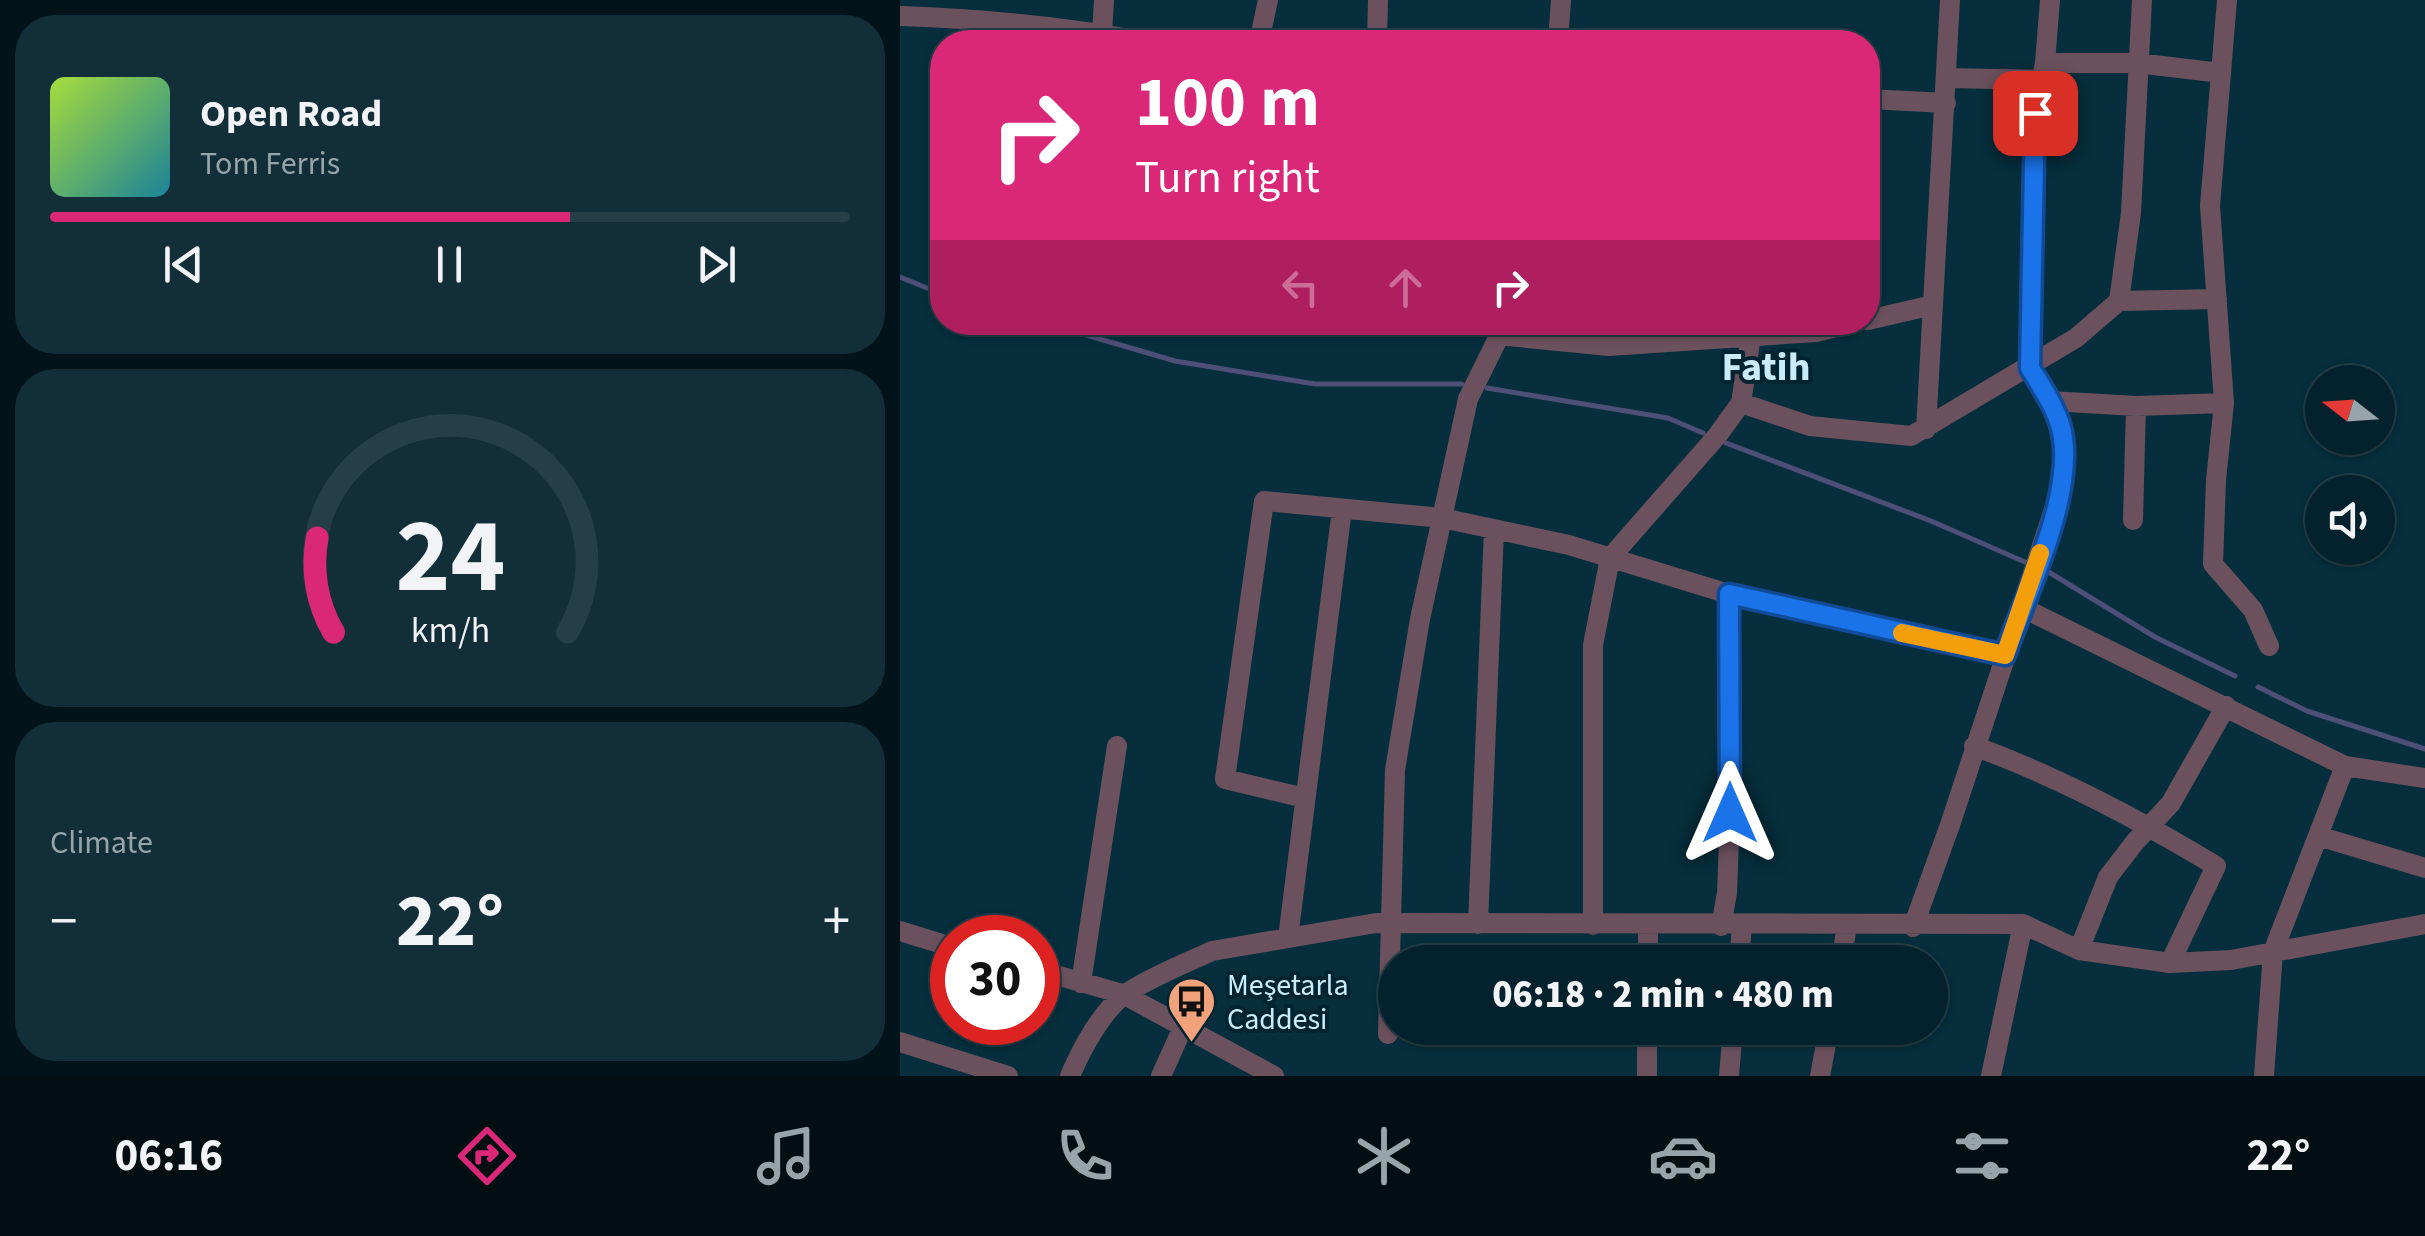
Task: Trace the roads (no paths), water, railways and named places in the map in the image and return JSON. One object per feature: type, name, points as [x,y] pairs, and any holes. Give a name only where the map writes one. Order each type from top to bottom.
[{"type":"street","points":[[1102,30],[1104,0]]},
{"type":"street","points":[[1262,30],[1268,0]]},
{"type":"street","points":[[1377,30],[1378,0]]},
{"type":"street","points":[[1559,30],[1561,0]]},
{"type":"street","points":[[1926,428],[1950,0]]},
{"type":"street","points":[[1913,926],[2064,479],[2063,435],[2050,401],[2030,368],[2035,113],[2050,0]]},
{"type":"street","points":[[2119,302],[2131,213],[2142,0]]},
{"type":"street","points":[[2227,0],[2210,206],[2224,403],[2213,564],[2253,610],[2269,646]]},
{"type":"street","points":[[900,16],[988,20],[1069,30]]},
{"type":"street","points":[[988,20],[990,30]]},
{"type":"street","points":[[1948,78],[2137,63],[2221,72]]},
{"type":"street","points":[[1880,100],[1946,103]]},
{"type":"street","points":[[1741,403],[1810,426],[1911,436],[2030,368],[2076,338],[2119,302],[2217,299]]},
{"type":"street","points":[[1880,317],[1933,304]]},
{"type":"street","points":[[1390,945],[1395,770],[1420,619],[1468,399],[1499,335]]},
{"type":"street","points":[[1540,335],[1609,346],[1767,335]]},
{"type":"street","points":[[1592,925],[1593,644],[1610,558],[1741,403],[1751,336]]},
{"type":"street","points":[[2050,401],[2136,406],[2224,403]]},
{"type":"street","points":[[2134,520],[2136,406]]},
{"type":"street","points":[[1304,798],[1226,779],[1264,502],[1442,518],[1610,558],[1729,594],[2005,655]]},
{"type":"street","points":[[1288,938],[1342,509]]},
{"type":"street","points":[[1478,924],[1494,529]]},
{"type":"street","points":[[1729,594],[1727,893],[1736,945]]},
{"type":"street","points":[[2021,607],[2345,766],[2425,778]]},
{"type":"street","points":[[2079,950],[2108,877],[2172,803],[2226,706]]},
{"type":"street","points":[[1081,982],[1118,746]]},
{"type":"street","points":[[1974,746],[2035,769],[2150,826],[2216,866],[2170,963]]},
{"type":"street","points":[[2264,1076],[2273,952],[2345,766]]},
{"type":"street","points":[[2318,836],[2425,868]]},
{"type":"street","points":[[1070,1076],[1083,1045],[1124,994],[1212,950],[1390,924],[2022,924],[2079,950],[2170,963],[2231,960],[2425,924]]},
{"type":"street","points":[[1990,1076],[2022,924]]},
{"type":"street","points":[[1648,925],[1648,945]]},
{"type":"street","points":[[1843,945],[1847,926]]},
{"type":"street","points":[[900,931],[930,940]]},
{"type":"street","points":[[1060,976],[1124,994],[1274,1076]]},
{"type":"street","points":[[1161,1076],[1183,1027]]},
{"type":"street","points":[[900,1042],[1008,1076]]},
{"type":"street","points":[[1647,1045],[1647,1076]]},
{"type":"street","points":[[1728,1076],[1731,1045]]},
{"type":"street","points":[[1820,1076],[1826,1045]]},
{"type":"waterway","points":[[900,277],[930,289]]},
{"type":"waterway","points":[[1086,335],[1175,361],[1315,384],[1462,384]]},
{"type":"waterway","points":[[1487,388],[1668,418],[1703,433]]},
{"type":"waterway","points":[[1726,443],[1931,521],[2025,562]]},
{"type":"waterway","points":[[2047,571],[2155,637],[2235,676]]},
{"type":"waterway","points":[[2258,687],[2307,711],[2425,749]]},
{"type":"place","name":"Meşetarla Caddesi","points":[[1192,1044]]},
{"type":"district","name":"Fatih","points":[[1766,367]]}]
